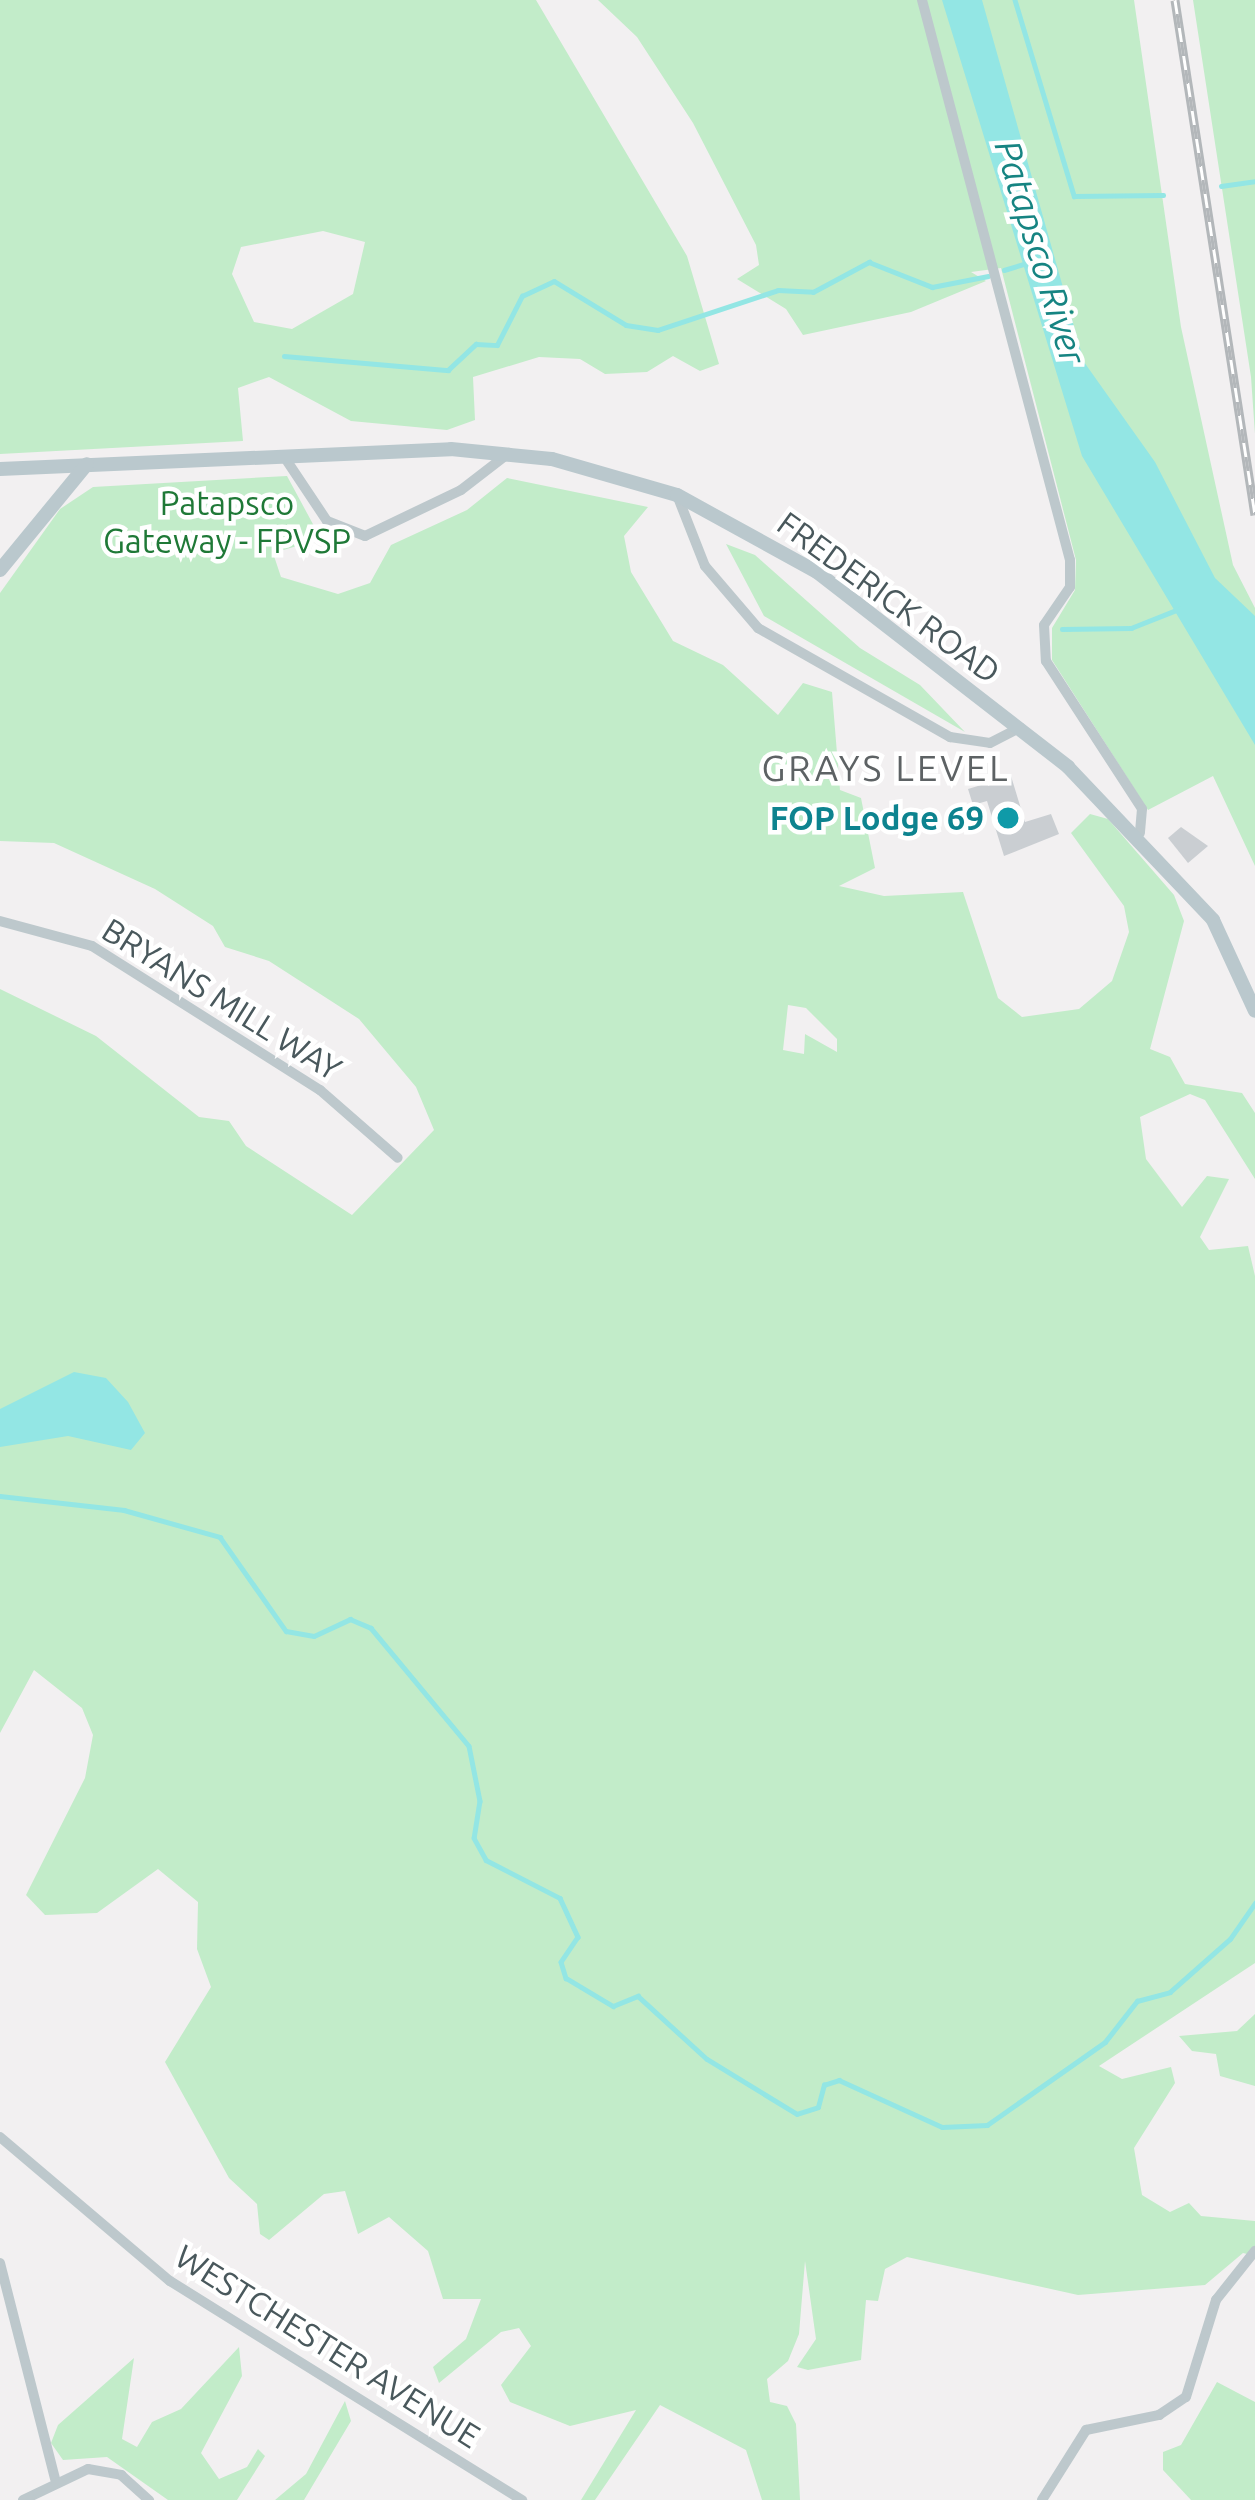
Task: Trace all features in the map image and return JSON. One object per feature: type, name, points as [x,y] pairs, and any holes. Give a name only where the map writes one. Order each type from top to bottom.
[{"type":"main road","name":"FREDERICK ROAD","points":[[0,469],[283,454],[509,453],[677,495],[817,572],[1020,728],[1140,833],[1213,920],[1255,1011]]},
{"type":"main road","points":[[0,570],[88,464]]},
{"type":"street","points":[[922,0],[1070,560],[1070,587],[1045,626],[1046,661],[1142,808],[1140,833]]},
{"type":"street","points":[[283,454],[327,521],[365,536],[461,490],[509,453]]},
{"type":"street","points":[[677,495],[713,579],[758,628],[950,737],[990,743],[1020,728]]},
{"type":"street","name":"BRYANS MILL WAY","points":[[0,921],[92,946],[320,1090],[398,1158]]},
{"type":"street","name":"WESTCHESTER AVENUE","points":[[0,2137],[170,2281],[522,2500]]},
{"type":"street","points":[[1042,2500],[1086,2430],[1159,2416],[1186,2398],[1216,2300],[1255,2251]]},
{"type":"street","points":[[0,2263],[55,2479]]},
{"type":"street","points":[[23,2500],[55,2479],[111,2471],[149,2500]]},
{"type":"green space","points":[[0,0],[536,0],[687,256],[719,364],[700,371],[673,356],[647,372],[605,374],[580,359],[539,357],[473,377],[475,420],[447,430],[351,421],[269,377],[238,388],[243,441],[0,454]],"holes":[[[323,231],[365,242],[353,294],[292,329],[254,322],[232,274],[241,247]]]},
{"type":"green space","points":[[598,0],[1134,0],[1181,327],[1233,565],[1255,608],[1255,866],[1213,776],[1148,810],[1052,660],[1052,628],[1075,590],[1076,560],[1001,268],[971,272],[986,281],[911,312],[803,335],[786,309],[737,279],[759,265],[756,245],[693,123],[637,37]]},
{"type":"green space","points":[[1193,0],[1255,0],[1255,434],[1251,377]]},
{"type":"green space","name":"Patapsco Gateway - FPVSP","points":[[287,476],[321,539],[273,553],[281,577],[338,594],[370,583],[391,545],[467,510],[507,478],[648,507],[624,536],[631,572],[673,641],[723,665],[778,715],[803,683],[832,692],[840,790],[861,798],[875,868],[839,886],[884,896],[963,892],[998,998],[1022,1017],[1079,1009],[1112,981],[1129,932],[1124,906],[1071,833],[1090,814],[1108,819],[1174,895],[1184,921],[1150,1049],[1170,1057],[1185,1084],[1242,1093],[1255,1113],[1255,1179],[1205,1100],[1190,1094],[1140,1117],[1146,1159],[1182,1207],[1207,1176],[1229,1179],[1200,1237],[1209,1250],[1248,1246],[1255,1276],[1255,1963],[1099,2066],[1122,2079],[1171,2067],[1175,2083],[1134,2148],[1142,2195],[1170,2212],[1189,2203],[1201,2216],[1255,2221],[1255,2256],[1243,2253],[1205,2285],[1078,2295],[907,2257],[885,2269],[878,2301],[866,2300],[861,2360],[808,2370],[797,2367],[816,2339],[805,2261],[799,2334],[788,2361],[767,2379],[770,2402],[787,2406],[796,2424],[800,2500],[762,2500],[746,2450],[660,2405],[595,2500],[581,2500],[636,2410],[570,2426],[510,2402],[501,2385],[531,2346],[519,2328],[501,2332],[439,2383],[433,2367],[466,2339],[481,2299],[443,2299],[428,2251],[389,2217],[358,2234],[345,2191],[324,2194],[269,2240],[260,2234],[257,2204],[229,2178],[165,2062],[211,1987],[197,1949],[198,1902],[158,1869],[97,1913],[45,1915],[26,1895],[85,1778],[93,1735],[82,1708],[34,1670],[0,1733],[0,989],[96,1036],[199,1117],[229,1121],[246,1146],[352,1215],[434,1130],[416,1087],[359,1019],[269,961],[225,947],[213,926],[155,889],[54,843],[0,841],[0,593],[60,509],[93,487]],"holes":[[[788,1005],[806,1008],[837,1039],[837,1052],[805,1034],[804,1054],[783,1050]]]},
{"type":"green space","points":[[726,544],[755,555],[860,648],[920,685],[965,732],[764,616]]},
{"type":"green space","points":[[1255,2014],[1255,2086],[1220,2076],[1216,2054],[1192,2051],[1179,2036],[1237,2031]]},
{"type":"green space","points":[[239,2347],[242,2376],[201,2453],[219,2479],[247,2467],[258,2449],[265,2456],[237,2500],[168,2500],[107,2457],[63,2460],[51,2443],[58,2425],[134,2358],[122,2439],[137,2447],[152,2422],[181,2409]]},
{"type":"green space","points":[[1217,2382],[1255,2402],[1255,2500],[1191,2500],[1163,2470],[1163,2452],[1181,2445]]},
{"type":"green space","points":[[345,2401],[351,2421],[304,2500],[275,2500],[306,2474]]},
{"type":"water","name":"Patapsco River","points":[[942,0],[982,0],[1084,362],[1155,462],[1215,578],[1255,616],[1255,745],[1082,456]]},
{"type":"water","points":[[74,1372],[106,1378],[128,1402],[145,1433],[131,1450],[68,1436],[0,1447],[0,1409]]},
{"type":"building","name":"FOP Lodge 69","points":[[1011,776],[1025,822],[1051,814],[1059,834],[1004,856],[987,801],[973,805],[968,789]]},
{"type":"building","points":[[1181,827],[1208,846],[1188,863],[1168,838]]},
{"type":"waterway","points":[[1015,0],[1074,196],[1163,195]]},
{"type":"waterway","points":[[1221,186],[1255,181]]},
{"type":"waterway","points":[[284,356],[448,370],[476,344],[497,345],[522,296],[554,281],[626,325],[658,330],[778,290],[813,292],[869,262],[932,287],[988,276]]},
{"type":"waterway","points":[[1004,270],[1027,263]]},
{"type":"waterway","points":[[1062,629],[1131,628],[1179,609]]},
{"type":"waterway","points":[[0,1496],[124,1510],[220,1537],[286,1631],[314,1636],[350,1619],[371,1628],[469,1746],[480,1801],[474,1838],[486,1860],[560,1898],[578,1937],[561,1962],[566,1978],[613,2006],[638,1996],[707,2059],[797,2114],[818,2107],[824,2085],[839,2080],[942,2127],[987,2125],[1105,2042],[1137,2001],[1170,1992],[1230,1939],[1255,1903]]},
{"type":"railway","points":[[1175,0],[1255,515]]},
{"type":"place","name":"FOP Lodge 69","points":[[1008,818]]},
{"type":"district","name":"GRAYS LEVEL","points":[[886,768]]}]
